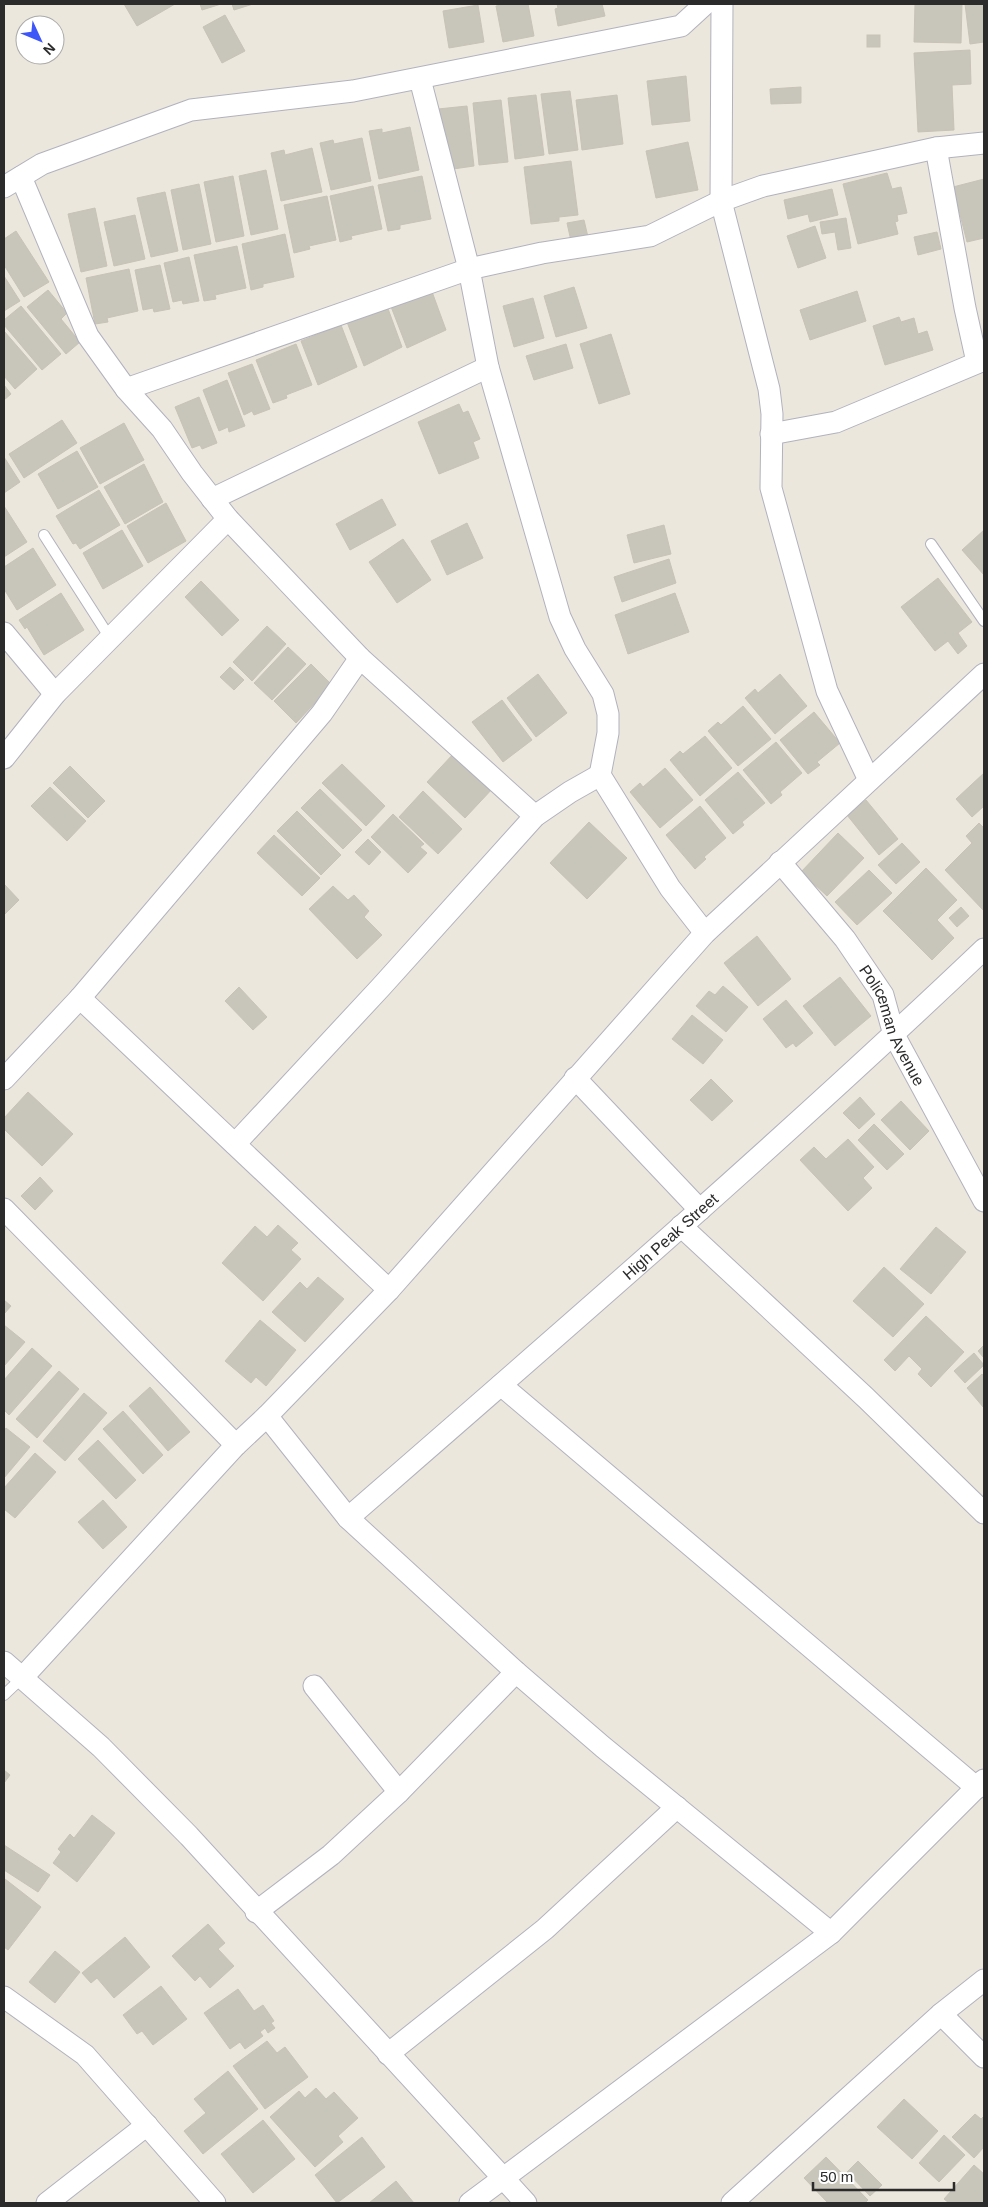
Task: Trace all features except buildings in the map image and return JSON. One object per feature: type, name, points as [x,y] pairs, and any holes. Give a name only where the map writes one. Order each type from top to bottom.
[{"type":"street","points":[[535,816],[360,658],[228,519],[162,429],[126,389],[88,336],[12,182],[42,164],[175,114],[228,105],[353,91],[681,26],[705,4]]},
{"type":"street","points":[[722,4],[721,201],[769,389],[772,414],[771,488],[826,691],[869,780]]},
{"type":"street","points":[[420,79],[469,269],[488,367],[560,617],[575,649],[602,694],[608,714],[608,733],[600,775],[670,888],[705,933]]},
{"type":"street","points":[[126,389],[469,269],[542,253],[650,236],[721,201],[762,186],[936,148],[984,143]]},
{"type":"street","points":[[771,434],[836,422],[981,361],[965,308],[936,148]]},
{"type":"street","points":[[212,499],[488,367]]},
{"type":"street","points":[[4,758],[55,694],[228,519]]},
{"type":"street","points":[[4,634],[55,694]]},
{"type":"street","points":[[4,1079],[80,998],[322,712],[360,658]]},
{"type":"street","points":[[23,1677],[236,1445],[268,1416],[389,1290],[705,933],[984,674]]},
{"type":"street","points":[[235,1144],[381,987],[535,816],[570,792],[600,775]]},
{"type":"street","name":"Policeman Avenue","points":[[780,862],[845,938],[883,994],[894,1035],[984,1201]]},
{"type":"street","name":"High Peak Street","points":[[348,1518],[700,1210],[894,1035],[984,950]]},
{"type":"street","points":[[80,998],[389,1290]]},
{"type":"street","points":[[576,1078],[700,1210]]},
{"type":"street","points":[[4,1209],[236,1445]]},
{"type":"street","points":[[681,1226],[866,1398],[984,1513]]},
{"type":"street","points":[[470,2203],[831,1933],[981,1784],[501,1384]]},
{"type":"street","points":[[268,1416],[348,1518],[516,1672],[831,1933]]},
{"type":"street","points":[[4,1662],[102,1747],[189,1836],[256,1912],[526,2203]]},
{"type":"street","points":[[256,1912],[331,1855],[399,1792],[516,1672]]},
{"type":"street","points":[[314,1686],[399,1792]]},
{"type":"street","points":[[388,2054],[545,1929],[677,1807]]},
{"type":"street","points":[[732,2203],[941,2014],[984,1980]]},
{"type":"street","points":[[4,1996],[85,2054],[216,2203]]},
{"type":"street","points":[[941,2014],[984,2057]]},
{"type":"street","points":[[47,2203],[147,2125]]},
{"type":"lane","points":[[44,535],[110,638]]},
{"type":"lane","points":[[931,544],[984,621]]},
{"type":"lane","points":[[4,1696],[23,1677]]}]
